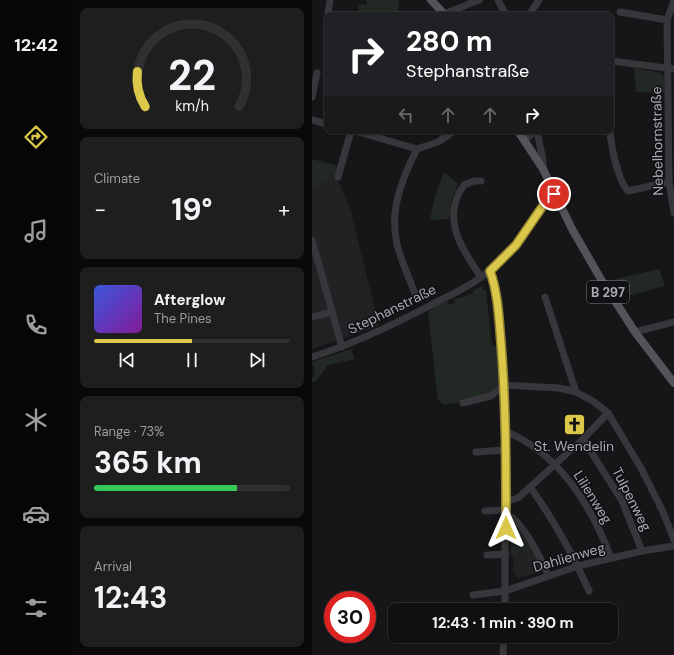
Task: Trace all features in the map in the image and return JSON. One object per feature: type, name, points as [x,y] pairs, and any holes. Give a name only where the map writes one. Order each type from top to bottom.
[{"type":"main road","points":[[431,0],[443,12]]},
{"type":"main road","name":"B 297","points":[[520,134],[543,169],[554,194],[593,266],[635,332],[674,383]]},
{"type":"street","points":[[328,12],[330,0]]},
{"type":"street","points":[[450,12],[480,0]]},
{"type":"street","points":[[498,0],[504,12]]},
{"type":"street","points":[[531,12],[539,0]]},
{"type":"street","points":[[620,12],[667,20],[674,1]]},
{"type":"street","name":"Nebelhornstraße","points":[[667,20],[671,69],[668,182],[674,213]]},
{"type":"street","points":[[614,61],[671,69]]},
{"type":"street","points":[[312,97],[317,73]]},
{"type":"street","points":[[312,120],[324,123]]},
{"type":"street","points":[[338,177],[349,134]]},
{"type":"street","points":[[365,134],[417,149],[438,142],[450,134]]},
{"type":"street","points":[[524,140],[532,134]]},
{"type":"street","points":[[537,134],[543,160],[543,169]]},
{"type":"street","points":[[611,134],[622,182],[628,191],[668,182]]},
{"type":"street","points":[[415,294],[397,244],[395,223],[397,195],[404,174],[417,149]]},
{"type":"street","points":[[481,181],[469,182],[462,187],[456,203],[454,219],[458,241],[481,277]]},
{"type":"street","name":"Stephanstraße","points":[[312,357],[342,347],[405,319],[490,271],[516,245],[549,197],[554,194]]},
{"type":"street","points":[[312,240],[342,347]]},
{"type":"street","points":[[490,271],[494,285],[505,384],[505,603]]},
{"type":"street","points":[[546,297],[576,392]]},
{"type":"street","points":[[312,317],[332,312]]},
{"type":"street","points":[[635,332],[674,322]]},
{"type":"street","points":[[463,403],[491,396],[505,384],[558,388],[576,392],[593,401],[608,413],[641,468],[663,512],[674,540]]},
{"type":"street","points":[[506,499],[514,499],[530,487],[583,439],[608,413]]},
{"type":"street","name":"Lilienweg","points":[[505,430],[527,441],[556,464],[593,518],[611,558]]},
{"type":"street","name":"Tulpenweg","points":[[583,439],[622,501],[642,551]]},
{"type":"street","points":[[476,452],[504,450]]},
{"type":"street","points":[[530,487],[552,517],[571,550],[589,591]]},
{"type":"street","points":[[485,511],[506,513],[513,517],[526,535],[548,576]]},
{"type":"street","name":"Dahlienweg","points":[[473,595],[505,590],[578,566],[642,551],[674,546]]},
{"type":"street","points":[[487,555],[506,554]]},
{"type":"street","points":[[503,655],[504,643]]},
{"type":"shaded area","points":[[367,0],[399,0],[398,10],[405,12],[358,12],[359,4],[367,5]]},
{"type":"shaded area","points":[[634,68],[662,73],[664,78],[664,93],[636,92]]},
{"type":"shaded area","points":[[312,159],[338,166],[336,175],[351,212],[379,326],[312,349]]},
{"type":"shaded area","points":[[312,159],[338,166],[335,176],[312,189]]},
{"type":"shaded area","points":[[444,172],[458,184],[451,202],[449,219],[430,220],[434,199]]},
{"type":"shaded area","points":[[659,269],[665,286],[617,299],[607,281]]},
{"type":"shaded area","points":[[483,286],[483,290],[486,290],[491,340],[493,346],[497,346],[499,385],[489,393],[482,396],[464,401],[443,404],[438,400],[437,394],[428,311],[447,300],[449,304],[455,303],[454,299],[468,296],[468,294],[473,293],[473,290]]},
{"type":"shaded area","points":[[351,349],[355,359],[328,365],[317,380],[312,383],[312,378],[315,375],[312,362]]},
{"type":"shaded area","points":[[514,522],[533,551],[511,555],[511,523]]},
{"type":"shaded area","points":[[533,551],[541,564],[539,572],[519,578],[512,571],[514,560],[511,555]]},
{"type":"place","name":"St. Wendelin","points":[[574,424]]},
{"type":"route","points":[[506,528],[504,450],[505,384],[498,312],[494,285],[490,271],[516,245],[543,205],[549,197],[554,194]]}]
